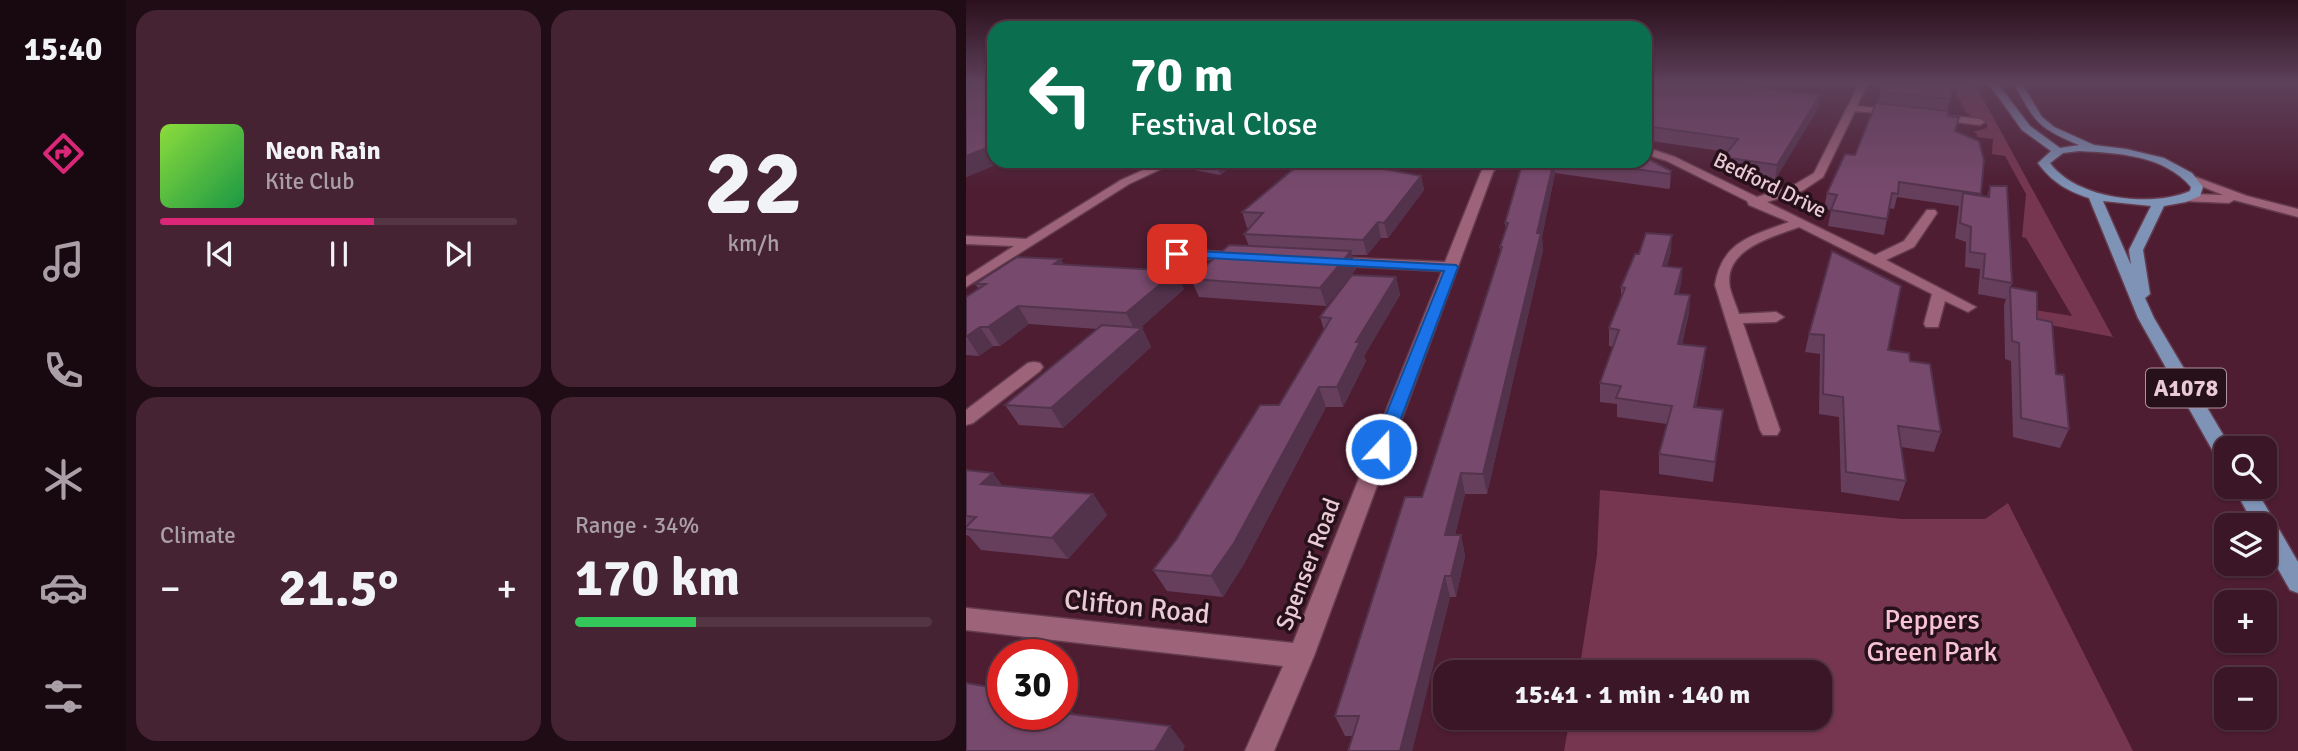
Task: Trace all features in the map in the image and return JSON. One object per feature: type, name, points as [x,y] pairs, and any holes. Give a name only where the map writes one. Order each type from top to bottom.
[{"type":"main road","points":[[2019,119],[2026,128],[2057,151]]},
{"type":"main road","points":[[2039,119],[2068,138],[2102,149],[2152,159],[2183,172],[2193,179],[2197,187],[2196,193],[2188,198],[2159,203],[2094,194],[2057,179],[2044,163],[2048,156],[2057,151],[2102,149]]},
{"type":"main road","name":"A1078","points":[[2094,194],[2146,318],[2214,436]]},
{"type":"main road","name":"A1078","points":[[2146,318],[2136,250],[2159,203]]},
{"type":"main road","points":[[2250,499],[2298,583]]},
{"type":"street","points":[[1753,202],[1797,188],[1819,175],[1846,119]]},
{"type":"street","points":[[1940,119],[1963,124],[1980,122]]},
{"type":"street","name":"Bedford Drive","points":[[1652,152],[1671,159],[1968,307]]},
{"type":"street","points":[[966,283],[1125,181],[1156,168]]},
{"type":"street","name":"Spenser Road","points":[[1259,751],[1301,656],[1490,168]]},
{"type":"street","points":[[2193,179],[2243,199],[2298,213]]},
{"type":"street","points":[[2188,198],[2243,199]]},
{"type":"street","points":[[1875,260],[1909,244],[1931,213]]},
{"type":"street","points":[[1770,430],[1722,285],[1726,261],[1741,247],[1798,223]]},
{"type":"street","points":[[1158,269],[1195,238]]},
{"type":"street","points":[[966,240],[1028,243]]},
{"type":"street","points":[[1177,254],[1259,258]]},
{"type":"street","points":[[1314,260],[1452,267]]},
{"type":"street","points":[[1932,324],[1940,292]]},
{"type":"street","points":[[1734,319],[1776,317]]},
{"type":"street","points":[[966,419],[1034,367]]},
{"type":"street","name":"Clifton Road","points":[[966,619],[1301,656]]},
{"type":"green space","points":[[1994,119],[2113,337],[2029,321],[2029,309],[2072,316],[2026,238],[2022,237],[2026,194],[2005,156],[1992,154],[1993,139],[1977,137],[1973,132],[1987,128],[1987,123],[1969,120]]},
{"type":"green space","name":"Peppers Green Park","points":[[1600,490],[1902,519],[1985,519],[2008,503],[2133,751],[1564,751],[1568,730],[1832,730],[1832,660],[1581,660],[1597,555]]},
{"type":"building","points":[[966,119],[987,119],[987,148],[966,156]]},
{"type":"building","points":[[1652,119],[1805,119],[1777,165],[1723,157],[1738,139],[1652,127]]},
{"type":"building","points":[[1870,119],[1958,119],[1955,131],[1979,141],[1984,160],[1981,194],[1899,182],[1898,194],[1892,193],[1887,219],[1831,210],[1837,195],[1827,193],[1845,154],[1855,155]]},
{"type":"building","points":[[1652,161],[1671,171],[1670,174],[1628,168],[1652,168]]},
{"type":"building","points":[[1295,168],[1379,168],[1421,176],[1384,223],[1378,222],[1363,240],[1244,234],[1263,213],[1242,212]]},
{"type":"building","points":[[1521,168],[1552,168],[1537,233],[1541,233],[1483,474],[1461,473],[1445,535],[1461,535],[1451,576],[1445,576],[1400,751],[1348,751],[1359,716],[1335,716],[1405,497],[1422,497],[1502,247],[1508,223],[1505,223]]},
{"type":"building","points":[[1990,186],[2007,186],[2012,283],[1983,278],[1985,254],[1970,252],[1971,227],[1960,223],[1963,193],[1989,197]]},
{"type":"building","points":[[1646,233],[1672,235],[1663,266],[1682,268],[1675,294],[1690,295],[1678,344],[1706,347],[1694,407],[1723,410],[1715,462],[1659,454],[1672,406],[1616,398],[1621,386],[1600,383],[1619,330],[1609,328],[1625,288],[1621,287],[1635,254],[1639,254]]},
{"type":"building","points":[[1229,245],[1351,251],[1320,288],[1191,279]]},
{"type":"building","points":[[1832,251],[1901,286],[1888,350],[1909,353],[1910,361],[1930,364],[1941,432],[1898,426],[1906,481],[1846,472],[1843,397],[1823,394],[1824,335],[1809,334]]},
{"type":"building","points":[[1017,257],[1061,259],[1054,264],[1176,271],[1126,313],[1018,306],[988,327],[980,327],[966,337],[966,297],[986,284],[975,284]]},
{"type":"building","points":[[1352,275],[1396,277],[1356,342],[1360,342],[1337,387],[1319,387],[1234,543],[1211,576],[1153,570],[1176,540],[1260,405],[1279,405],[1331,318],[1320,317]]},
{"type":"building","points":[[2010,287],[2037,292],[2037,319],[2052,322],[2056,374],[2064,375],[2069,429],[2021,418],[2019,343],[2012,341]]},
{"type":"building","points":[[1102,325],[1142,328],[1051,408],[1005,405]]},
{"type":"building","points":[[966,470],[993,473],[981,484],[1093,494],[1052,538],[966,529],[976,517],[966,516]]},
{"type":"building","points":[[966,683],[987,686],[987,730],[1078,730],[1078,715],[1170,726],[1155,751],[966,751]]},
{"type":"route","points":[[1177,254],[1452,267],[1381,449]]}]
